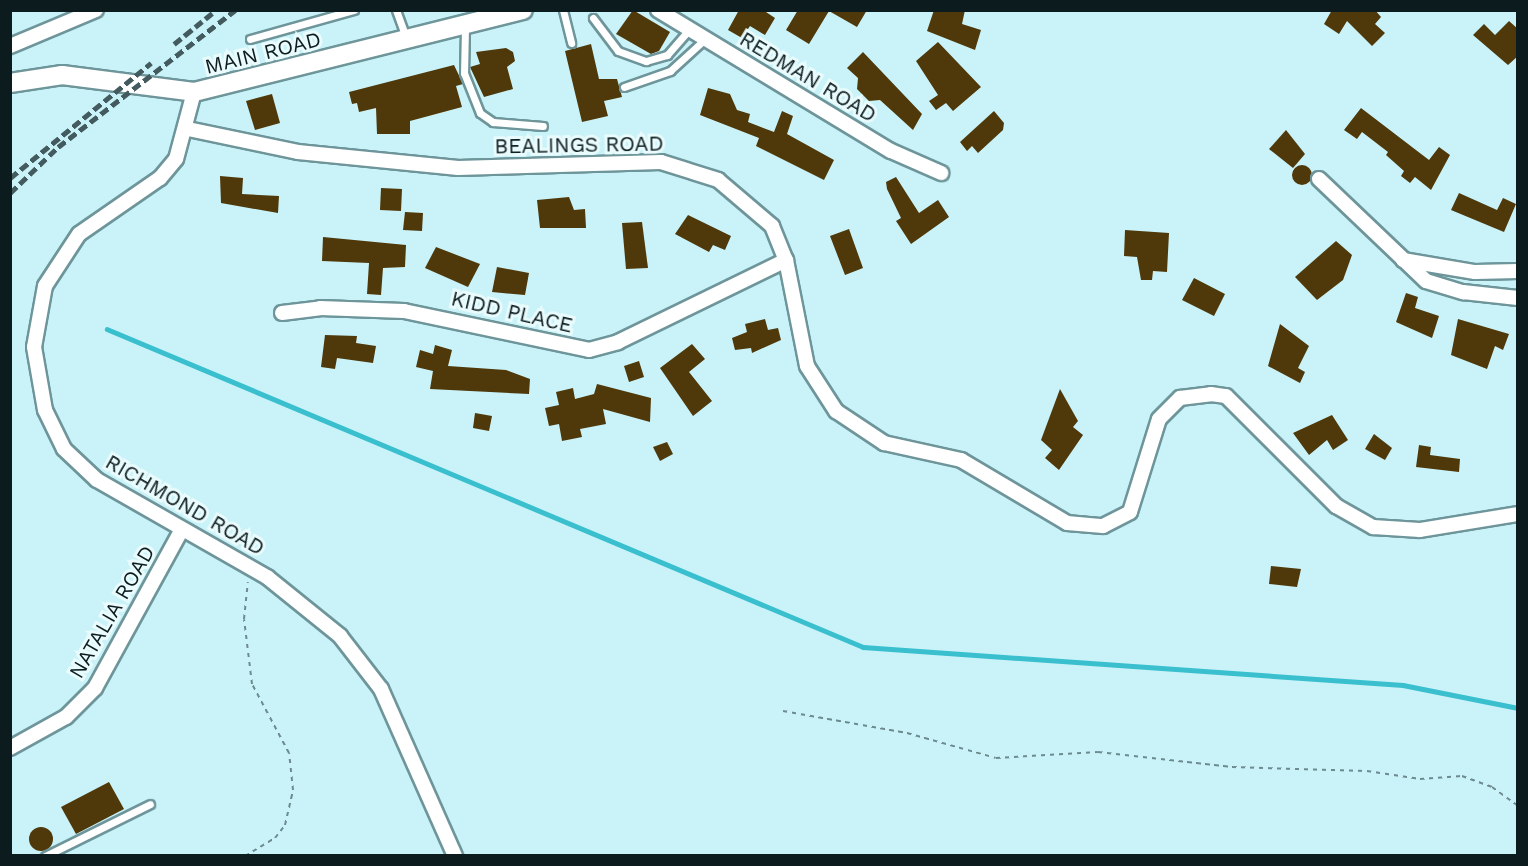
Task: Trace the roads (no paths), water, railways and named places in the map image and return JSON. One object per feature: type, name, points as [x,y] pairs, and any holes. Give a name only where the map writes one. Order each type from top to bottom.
[{"type":"main road","name":"MAIN ROAD","points":[[10,83],[62,75],[194,92],[523,10]]},
{"type":"street","points":[[10,46],[96,10]]},
{"type":"street","name":"REDMAN ROAD","points":[[658,10],[704,40],[891,151],[941,173]]},
{"type":"street","name":"RICHMOND ROAD","points":[[194,92],[188,129],[176,159],[160,178],[79,234],[58,261],[36,316],[34,347],[45,410],[64,449],[97,480],[250,567],[318,613],[362,660],[398,723],[455,855]]},
{"type":"street","name":"BEALINGS ROAD","points":[[188,129],[298,152],[458,168],[636,162],[682,166],[718,180],[763,214],[786,260],[807,366],[836,411],[884,443],[961,460],[1067,524],[1103,526],[1130,512],[1160,419],[1180,398],[1211,394],[1226,396],[1336,506],[1373,527],[1420,530],[1518,513]]},
{"type":"street","points":[[1319,179],[1403,260],[1441,288],[1518,298]]},
{"type":"street","name":"KIDD PLACE","points":[[282,313],[320,308],[404,311],[589,350],[618,342],[786,260]]},
{"type":"street","points":[[1403,260],[1475,272],[1518,270]]},
{"type":"street","name":"NATALIA ROAD","points":[[10,748],[66,717],[95,688],[182,529]]},
{"type":"lane","points":[[250,39],[354,10]]},
{"type":"lane","points":[[396,10],[407,39]]},
{"type":"lane","points":[[563,10],[571,44]]},
{"type":"lane","points":[[593,18],[618,51],[646,61],[667,55],[688,30]]},
{"type":"lane","points":[[465,25],[464,73],[480,113],[493,122],[543,126]]},
{"type":"lane","points":[[624,87],[670,71],[704,40]]},
{"type":"lane","points":[[45,855],[150,804]]},
{"type":"waterway","points":[[107,329],[863,647],[1403,685],[1518,708]]},
{"type":"railway","points":[[174,44],[216,10]]},
{"type":"railway","points":[[10,193],[58,147],[235,10]]},
{"type":"railway","points":[[10,178],[151,63]]}]
